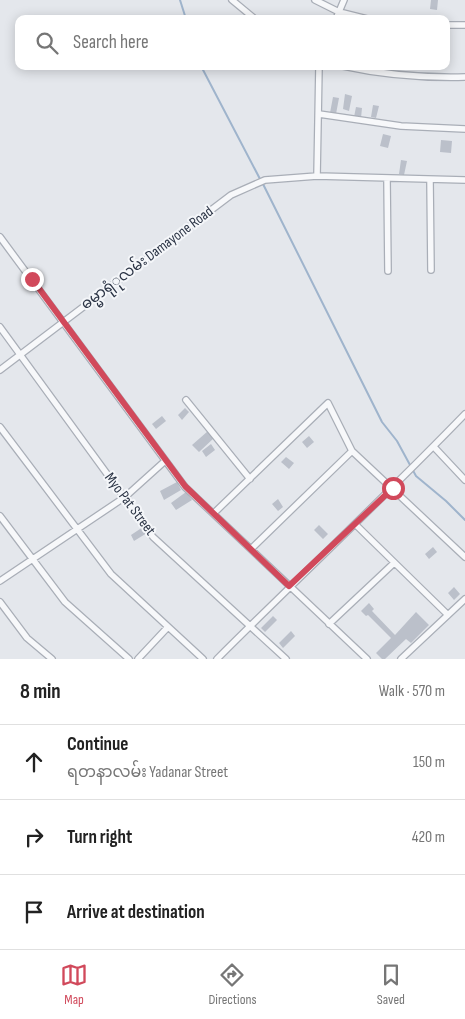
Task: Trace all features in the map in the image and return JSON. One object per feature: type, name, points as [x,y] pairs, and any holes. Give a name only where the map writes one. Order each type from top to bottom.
[{"type":"street","points":[[232,0],[250,15]]},
{"type":"street","points":[[315,0],[339,12],[351,15]]},
{"type":"street","points":[[338,15],[344,0]]},
{"type":"street","points":[[450,24],[465,25]]},
{"type":"street","points":[[316,176],[319,70]]},
{"type":"street","points":[[360,70],[420,78],[465,77]]},
{"type":"street","points":[[319,114],[401,126],[465,129]]},
{"type":"street","name":"ဓမ္မာရုံုလမ်း Damayone Road","points":[[0,370],[231,195],[265,180],[316,176],[465,180]]},
{"type":"street","points":[[387,179],[388,271]]},
{"type":"street","points":[[430,180],[430,270]]},
{"type":"street","points":[[0,237],[185,486],[367,659]]},
{"type":"street","name":"Myo Pat Street","points":[[0,327],[153,537],[286,659]]},
{"type":"street","points":[[186,400],[250,479]]},
{"type":"street","points":[[214,513],[328,402],[352,450],[465,557]]},
{"type":"street","points":[[217,659],[289,586],[393,488],[465,414]]},
{"type":"street","points":[[1,431],[111,574],[167,628],[203,659]]},
{"type":"street","points":[[434,447],[465,480]]},
{"type":"street","points":[[251,549],[352,450]]},
{"type":"street","points":[[0,582],[125,497],[165,461]]},
{"type":"street","points":[[0,516],[64,602],[129,659]]},
{"type":"street","points":[[355,524],[448,615]]},
{"type":"street","points":[[329,624],[394,563]]},
{"type":"street","points":[[401,659],[465,599]]},
{"type":"street","points":[[0,602],[27,638],[52,659]]},
{"type":"street","points":[[138,659],[167,628]]},
{"type":"building","points":[[431,0],[438,0],[437,10],[430,9]]},
{"type":"building","points":[[345,94],[352,96],[349,111],[343,109]]},
{"type":"building","points":[[333,97],[339,98],[336,114],[330,113]]},
{"type":"building","points":[[373,105],[379,106],[376,118],[371,117]]},
{"type":"building","points":[[356,107],[362,108],[361,118],[354,117]]},
{"type":"building","points":[[383,134],[391,136],[388,148],[380,146]]},
{"type":"building","points":[[441,140],[452,141],[451,153],[440,152]]},
{"type":"building","points":[[401,160],[407,161],[404,175],[399,174]]},
{"type":"building","points":[[185,408],[189,412],[182,420],[178,415]]},
{"type":"building","points":[[162,416],[166,421],[156,429],[152,424]]},
{"type":"building","points":[[208,431],[214,438],[199,452],[192,445]]},
{"type":"building","points":[[309,436],[314,442],[307,448],[302,442]]},
{"type":"building","points":[[211,444],[215,450],[206,457],[202,451]]},
{"type":"building","points":[[286,457],[294,463],[289,469],[281,462]]},
{"type":"building","points":[[177,482],[181,490],[164,500],[160,491]]},
{"type":"building","points":[[186,492],[192,500],[176,510],[171,503]]},
{"type":"building","points":[[278,499],[283,507],[278,511],[272,504]]},
{"type":"building","points":[[319,525],[328,534],[323,539],[314,530]]},
{"type":"building","points":[[143,527],[147,533],[134,541],[131,535]]},
{"type":"building","points":[[433,547],[437,552],[429,559],[425,554]]},
{"type":"building","points":[[454,587],[460,594],[454,600],[448,593]]},
{"type":"building","points":[[369,603],[374,609],[372,611],[395,635],[416,612],[429,625],[411,643],[406,639],[385,659],[382,659],[376,653],[391,638],[368,615],[366,616],[361,611]]},
{"type":"building","points":[[273,616],[277,620],[265,632],[261,628]]},
{"type":"building","points":[[291,631],[295,636],[283,648],[279,643]]},
{"type":"waterway","points":[[180,0],[185,15]]},
{"type":"waterway","points":[[203,70],[260,179]]},
{"type":"waterway","points":[[263,184],[382,422],[397,441],[416,476],[465,520]]},
{"type":"route","points":[[32,279],[185,486],[289,586],[393,488]]}]
